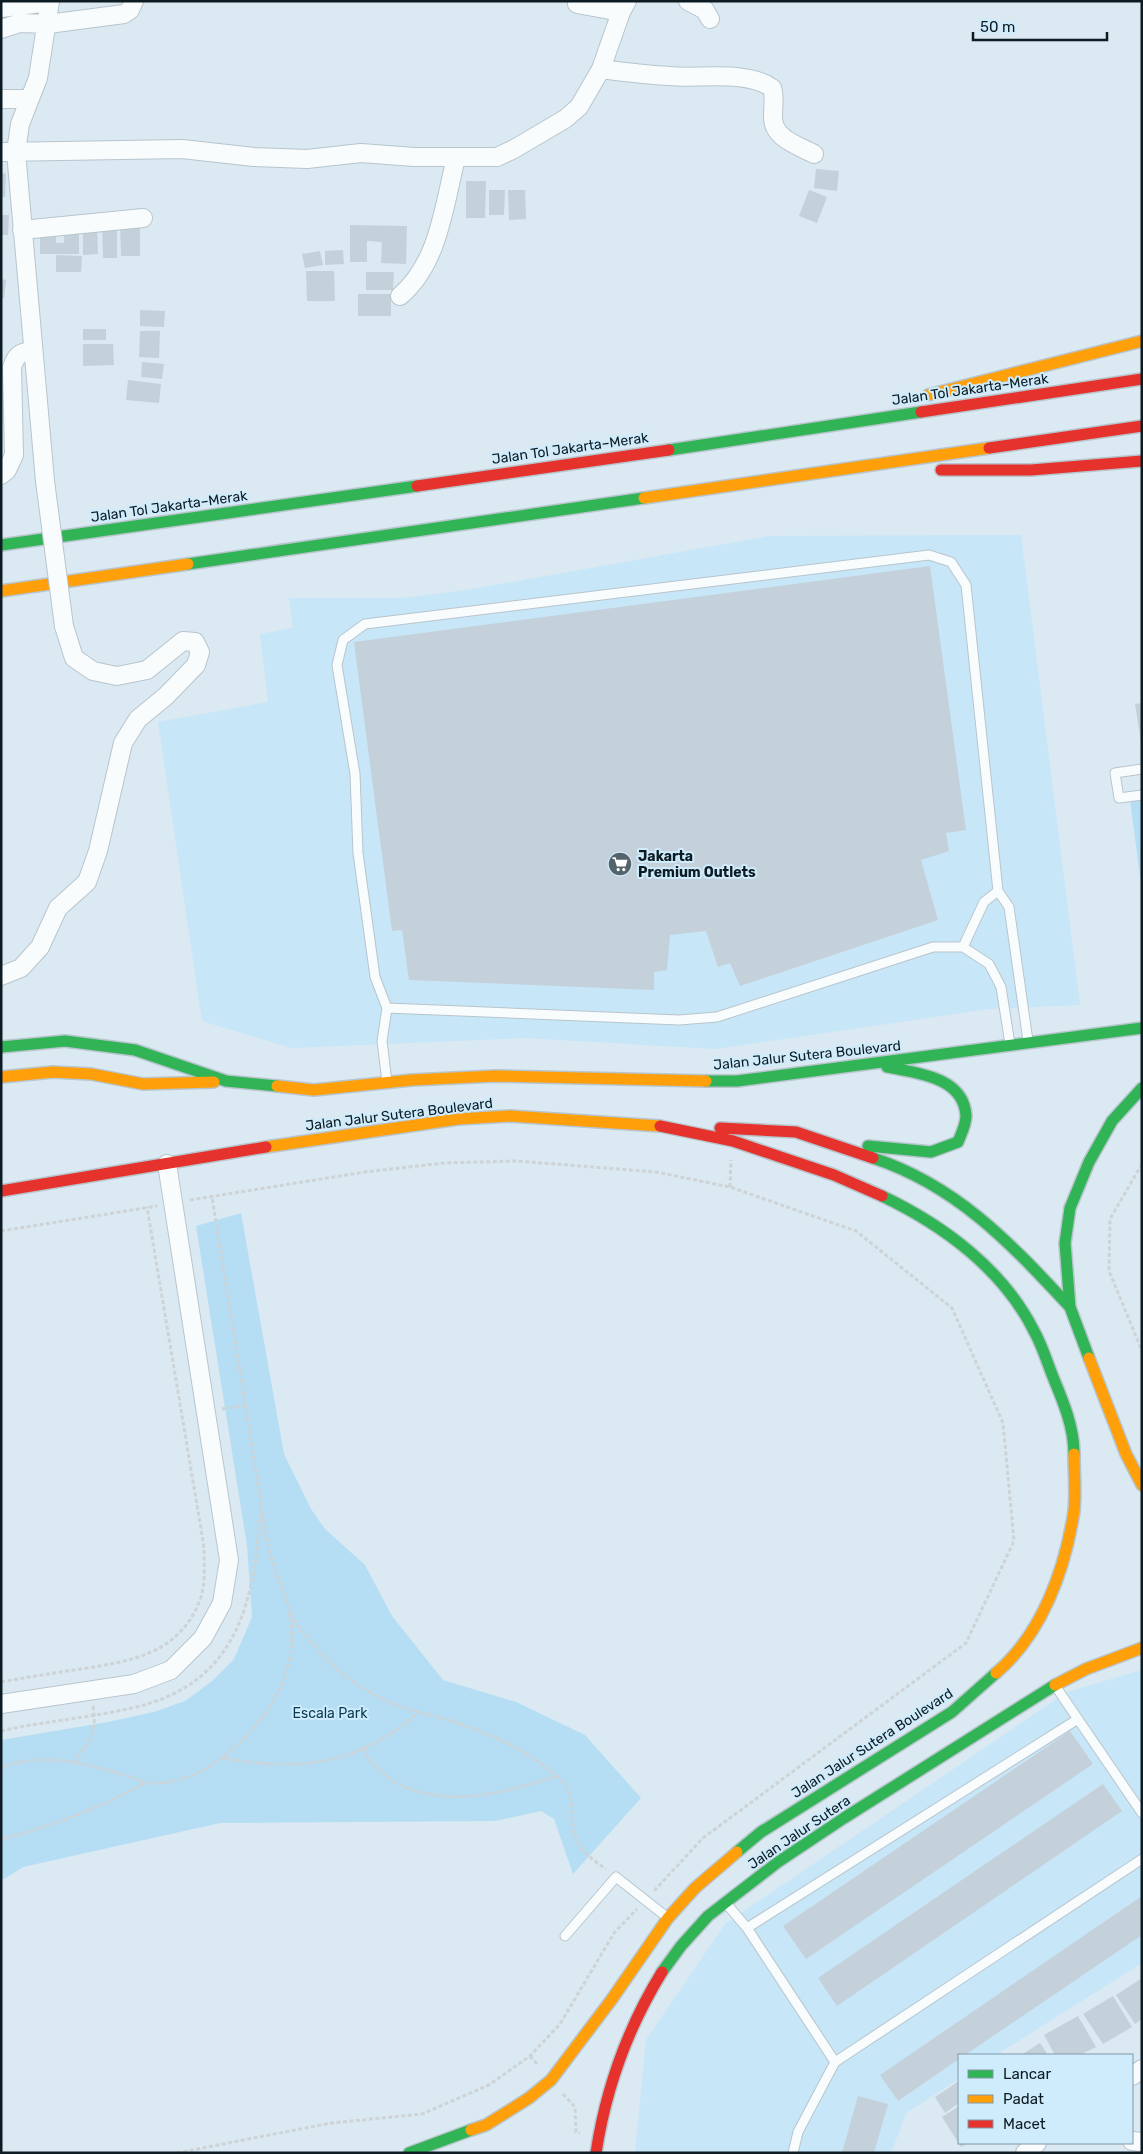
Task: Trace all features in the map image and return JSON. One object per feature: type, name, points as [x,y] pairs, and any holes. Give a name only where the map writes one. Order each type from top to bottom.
[{"type":"main road","points":[[914,399],[1040,365],[1142,341]]},
{"type":"main road","name":"Jalan Tol Jakarta–Merak","points":[[1,544],[580,462],[1142,379]]},
{"type":"main road","points":[[808,427],[895,404]]},
{"type":"main road","points":[[1,591],[1142,426]]},
{"type":"main road","points":[[851,469],[1031,470],[1142,461]]},
{"type":"main road","name":"Jalan Jalur Sutera Boulevard","points":[[1,1047],[65,1041],[134,1050],[226,1081],[314,1090],[387,1082],[495,1076],[555,1076],[662,1082],[737,1081],[1142,1028]]},
{"type":"main road","points":[[655,1125],[796,1132],[882,1149],[931,1152],[958,1142],[966,1117],[960,1095],[944,1080],[886,1066],[836,1069]]},
{"type":"main road","points":[[1,1077],[53,1072],[91,1074],[143,1084],[226,1081]]},
{"type":"main road","points":[[1142,1088],[1112,1121],[1089,1162],[1070,1208],[1065,1243],[1070,1307],[1126,1454],[1142,1485]]},
{"type":"main road","name":"Jalan Jalur Sutera Boulevard","points":[[1,1191],[336,1135],[458,1119],[510,1116],[655,1125],[733,1141],[834,1175],[884,1197],[932,1224],[969,1250],[1002,1284],[1034,1330],[1066,1408],[1074,1449],[1074,1510],[1062,1563],[1048,1601],[1027,1640],[1007,1664],[952,1712],[761,1832],[695,1888],[668,1918],[551,2080],[529,2098],[486,2126],[409,2153]]},
{"type":"main road","points":[[796,1132],[877,1159],[917,1175],[949,1194],[981,1217],[1009,1242],[1070,1307]]},
{"type":"main road","points":[[1,1183],[23,1187]]},
{"type":"main road","name":"Jalan Jalur Sutera","points":[[596,2153],[612,2078],[623,2046],[644,2002],[684,1942],[703,1921],[798,1847],[1054,1684],[1105,1660],[1142,1648]]},
{"type":"street","points":[[1,29],[20,23],[48,24],[124,14],[130,10],[134,1]]},
{"type":"street","points":[[688,1],[705,10],[710,19]]},
{"type":"street","points":[[1,8],[50,2],[38,78],[28,99],[9,152],[22,230],[45,481],[64,626],[74,658],[93,672],[117,676],[147,670],[183,641],[195,642],[200,652],[196,665],[166,696],[138,720],[123,743],[98,851],[87,882],[58,908],[40,947],[21,968],[1,976]]},
{"type":"street","points":[[9,152],[182,149],[254,157],[298,158],[361,153],[486,159],[505,154],[565,119],[579,107],[601,69],[624,7],[577,4]]},
{"type":"street","points":[[601,69],[672,77],[700,76],[760,81],[772,88],[773,124],[776,131],[814,154]]},
{"type":"street","points":[[1,99],[28,99]]},
{"type":"street","points":[[400,296],[413,285],[434,247],[456,158]]},
{"type":"street","points":[[22,230],[143,218]]},
{"type":"street","points":[[1,475],[7,470],[14,455],[12,367],[15,357],[23,352],[33,351]]},
{"type":"street","points":[[1,1704],[134,1684],[171,1670],[203,1638],[222,1603],[228,1560],[167,1164]]},
{"type":"street","points":[[1025,2153],[1035,2144]]},
{"type":"lane","points":[[387,1082],[382,1041],[386,1008],[375,977],[358,853],[355,774],[337,665],[343,640],[365,624],[929,555],[951,562],[966,585],[998,891],[1008,907],[1028,1043]]},
{"type":"lane","points":[[1142,770],[1115,773],[1119,798],[1142,795]]},
{"type":"lane","points":[[963,947],[984,902],[998,891]]},
{"type":"lane","points":[[386,1008],[679,1020],[717,1017],[932,948],[963,947],[988,964],[1001,987],[1010,1045]]},
{"type":"lane","points":[[1054,1684],[1142,1813]]},
{"type":"lane","points":[[747,1928],[1078,1719]]},
{"type":"lane","points":[[794,2153],[798,2132],[835,2062],[1142,1859]]},
{"type":"lane","points":[[565,1936],[616,1877],[668,1918]]},
{"type":"lane","points":[[725,1902],[747,1928],[835,2062]]},
{"type":"path","points":[[1,1231],[365,1172],[444,1163],[516,1161],[656,1172],[730,1187],[856,1231],[952,1308],[1003,1423],[1014,1541],[966,1643],[703,1838],[614,1933],[560,2024],[530,2056],[490,2085],[422,2114],[331,2123],[177,2153]]},
{"type":"path","points":[[1142,1164],[1110,1219],[1109,1271],[1142,1351]]},
{"type":"path","points":[[1,1768],[27,1762],[74,1763],[129,1776],[146,1783],[174,1782],[222,1758],[258,1724],[273,1703],[283,1682],[291,1654],[290,1613],[267,1542],[212,1197]]},
{"type":"path","points":[[1,1682],[126,1662],[157,1651],[179,1633],[190,1620],[200,1599],[205,1577],[204,1547],[147,1207]]},
{"type":"path","points":[[1,1731],[150,1703],[180,1690],[208,1670],[228,1646],[242,1618],[252,1583],[258,1550],[261,1503]]},
{"type":"path","points":[[290,1613],[320,1654],[339,1672],[361,1687],[388,1701],[418,1713],[467,1726],[501,1740],[533,1758],[557,1776],[566,1786],[572,1800],[577,1840],[585,1853],[616,1877]]},
{"type":"path","points":[[222,1758],[259,1765],[289,1766],[322,1762],[362,1748],[400,1729],[418,1713]]},
{"type":"path","points":[[74,1763],[88,1743],[96,1724],[94,1714]]},
{"type":"path","points":[[362,1748],[369,1759],[383,1773],[403,1786],[425,1794],[446,1798],[502,1792],[557,1776]]},
{"type":"path","points":[[1,1839],[64,1821],[99,1807],[146,1783]]},
{"type":"path","points":[[551,2080],[575,2107],[576,2132],[599,2137]]},
{"type":"shaded area","name":"Jakarta Premium Outlets","points":[[1021,535],[1080,1005],[989,1009],[716,1049],[525,1038],[291,1048],[202,1021],[158,722],[268,702],[260,634],[293,628],[289,598],[403,598],[467,590],[769,536]]},
{"type":"shaded area","points":[[1142,1670],[1142,1963],[998,2054],[958,2054],[958,2080],[906,2113],[891,2153],[635,2153],[646,2040],[725,1924],[1067,1692]]},
{"type":"green space","points":[[1142,798],[1142,891],[1130,800]]},
{"type":"green space","name":"Escala Park","points":[[241,1213],[284,1454],[311,1509],[325,1529],[365,1565],[392,1616],[443,1680],[516,1702],[585,1735],[641,1798],[573,1874],[554,1819],[541,1811],[495,1821],[220,1823],[23,1867],[1,1881],[1,1740],[108,1722],[154,1712],[185,1701],[211,1682],[234,1659],[252,1617],[247,1546],[196,1226]]},
{"type":"building","points":[[816,169],[839,171],[837,191],[814,188]]},
{"type":"building","points":[[1,173],[6,174],[5,197],[1,197]]},
{"type":"building","points":[[466,181],[486,181],[485,218],[466,218]]},
{"type":"building","points":[[489,190],[505,190],[504,215],[489,215]]},
{"type":"building","points":[[508,190],[525,190],[526,219],[509,220]]},
{"type":"building","points":[[809,190],[827,197],[817,223],[799,216]]},
{"type":"building","points":[[1,215],[9,215],[8,235],[1,235]]},
{"type":"building","points":[[120,222],[140,222],[140,256],[121,256]]},
{"type":"building","points":[[117,223],[117,258],[103,258],[102,224]]},
{"type":"building","points":[[83,225],[97,225],[98,254],[83,255]]},
{"type":"building","points":[[350,225],[407,226],[406,264],[381,263],[382,242],[367,241],[367,262],[350,262]]},
{"type":"building","points":[[40,230],[56,230],[56,243],[64,243],[64,231],[79,231],[79,254],[40,254]]},
{"type":"building","points":[[343,250],[344,264],[325,265],[325,251]]},
{"type":"building","points":[[320,251],[323,265],[305,268],[302,254]]},
{"type":"building","points":[[56,255],[82,256],[81,272],[56,272]]},
{"type":"building","points":[[306,271],[334,271],[335,301],[307,301]]},
{"type":"building","points":[[366,272],[394,272],[393,290],[366,290]]},
{"type":"building","points":[[1,279],[6,280],[4,298],[1,298]]},
{"type":"building","points":[[358,294],[391,294],[391,316],[358,316]]},
{"type":"building","points":[[140,310],[165,311],[164,327],[140,326]]},
{"type":"building","points":[[83,329],[106,329],[106,340],[83,340]]},
{"type":"building","points":[[140,331],[160,331],[159,358],[139,357]]},
{"type":"building","points":[[83,344],[113,344],[114,365],[83,366]]},
{"type":"building","points":[[142,362],[164,364],[162,379],[141,377]]},
{"type":"building","points":[[128,380],[161,384],[159,403],[126,400]]},
{"type":"building","points":[[930,566],[966,830],[946,833],[949,851],[921,860],[938,920],[740,986],[730,963],[718,967],[706,931],[670,935],[667,970],[654,972],[654,990],[409,980],[402,930],[392,931],[354,642]]},
{"type":"building","points":[[1142,703],[1142,742],[1141,742],[1135,704]]},
{"type":"building","points":[[1070,1731],[1093,1764],[806,1959],[783,1926]]},
{"type":"building","points":[[1103,1784],[1122,1811],[837,2006],[818,1978]]},
{"type":"building","points":[[1142,1896],[1142,1935],[966,2054],[958,2054],[958,2060],[898,2101],[880,2075]]},
{"type":"building","points":[[1142,1978],[1142,2019],[1135,2024],[1116,1995]]},
{"type":"building","points":[[1113,1996],[1132,2027],[1103,2044],[1083,2014]]},
{"type":"building","points":[[1078,2016],[1096,2047],[1082,2054],[1054,2054],[1044,2035]]},
{"type":"building","points":[[1040,2043],[1047,2054],[1023,2054]]},
{"type":"building","points":[[958,2082],[958,2104],[945,2113],[935,2097]]},
{"type":"building","points":[[858,2096],[888,2104],[874,2153],[842,2153]]},
{"type":"building","points":[[958,2107],[958,2142],[942,2117]]},
{"type":"traffic: fast","points":[[669,450],[921,412]]},
{"type":"traffic: fast","points":[[1,545],[417,486]]},
{"type":"traffic: fast","points":[[188,564],[644,498]]},
{"type":"traffic: fast","points":[[706,1081],[737,1081],[1142,1028]]},
{"type":"traffic: fast","points":[[1,1047],[65,1041],[135,1050],[226,1081],[277,1086]]},
{"type":"traffic: fast","points":[[868,1146],[931,1152],[958,1142],[965,1123],[966,1116],[963,1103],[957,1093],[948,1085],[925,1075],[887,1067]]},
{"type":"traffic: fast","points":[[1089,1358],[1070,1307],[1065,1243],[1070,1208],[1089,1162],[1112,1121],[1142,1088]]},
{"type":"traffic: fast","points":[[873,1158],[931,1184],[981,1219],[1026,1261],[1070,1307]]},
{"type":"traffic: fast","points":[[882,1196],[949,1235],[969,1251],[1006,1288],[1021,1309],[1042,1348],[1067,1414],[1074,1444],[1074,1454]]},
{"type":"traffic: fast","points":[[737,1852],[761,1832],[952,1712],[996,1673]]},
{"type":"traffic: fast","points":[[662,1972],[681,1946],[708,1916],[778,1862],[844,1818],[1055,1685]]},
{"type":"traffic: fast","points":[[409,2153],[471,2130]]},
{"type":"traffic: slow","points":[[928,395],[1142,341]]},
{"type":"traffic: slow","points":[[644,498],[989,448]]},
{"type":"traffic: slow","points":[[1,591],[188,564]]},
{"type":"traffic: slow","points":[[1,1077],[53,1072],[91,1074],[143,1084],[214,1082]]},
{"type":"traffic: slow","points":[[277,1086],[314,1090],[412,1080],[495,1076],[706,1081]]},
{"type":"traffic: slow","points":[[266,1147],[458,1119],[510,1116],[660,1126]]},
{"type":"traffic: slow","points":[[1089,1358],[1126,1454],[1142,1485]]},
{"type":"traffic: slow","points":[[996,1673],[1026,1640],[1039,1620],[1057,1578],[1070,1533],[1074,1511],[1074,1454]]},
{"type":"traffic: slow","points":[[1055,1685],[1086,1669],[1142,1648]]},
{"type":"traffic: slow","points":[[471,2130],[486,2125],[529,2098],[551,2080],[612,1999],[668,1918],[695,1888],[737,1852]]},
{"type":"traffic: jam","points":[[921,412],[1142,379]]},
{"type":"traffic: jam","points":[[989,448],[1142,426]]},
{"type":"traffic: jam","points":[[417,486],[669,450]]},
{"type":"traffic: jam","points":[[941,470],[1031,470],[1142,461]]},
{"type":"traffic: jam","points":[[660,1126],[733,1141],[834,1175],[882,1196]]},
{"type":"traffic: jam","points":[[720,1128],[796,1132],[873,1158]]},
{"type":"traffic: jam","points":[[1,1191],[266,1147]]},
{"type":"traffic: jam","points":[[596,2153],[612,2082],[628,2037],[662,1972]]},
{"type":"place","name":"Jakarta Premium Outlets","points":[[620,864]]}]
